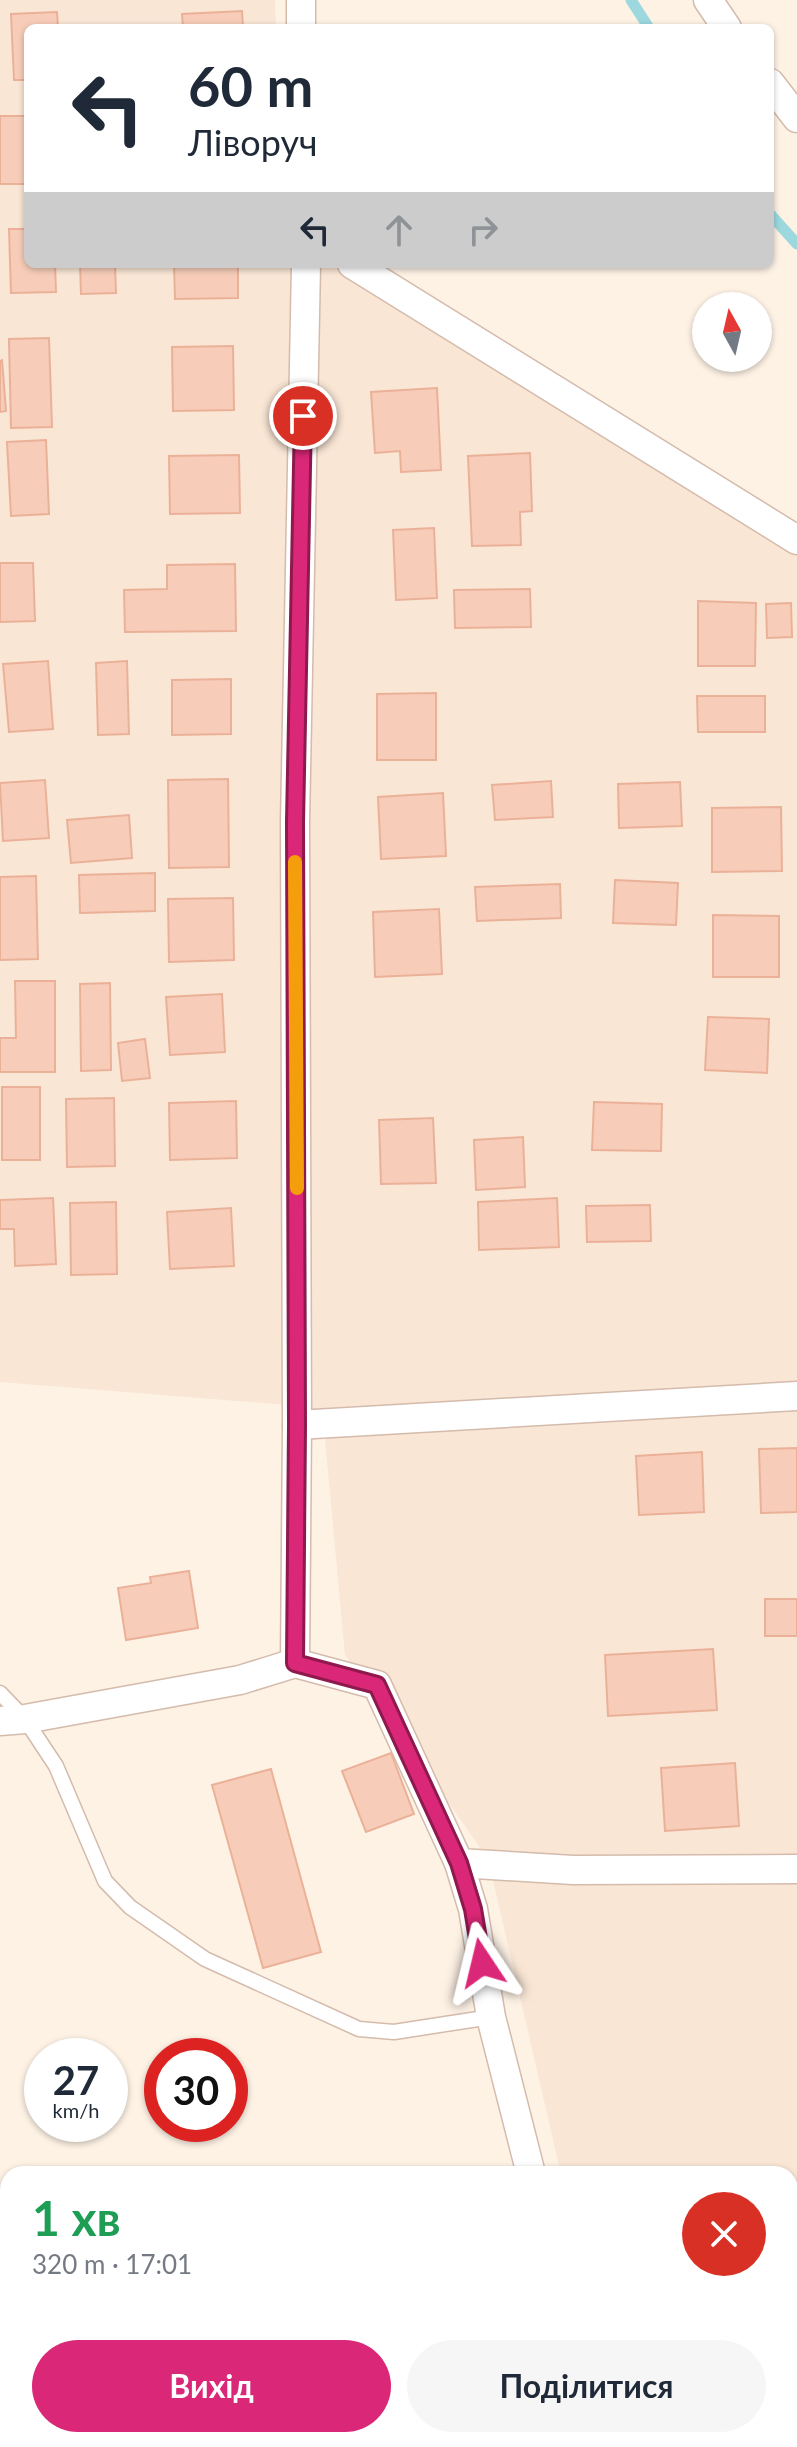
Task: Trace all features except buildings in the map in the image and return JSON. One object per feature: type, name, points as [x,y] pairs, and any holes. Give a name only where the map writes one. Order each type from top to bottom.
[{"type":"street","points":[[301,0],[301,24]]},
{"type":"street","points":[[708,0],[724,24]]},
{"type":"street","points":[[774,88],[797,118]]},
{"type":"street","points":[[295,1663],[295,822],[306,268]]},
{"type":"street","points":[[358,268],[797,540]]},
{"type":"street","points":[[297,1425],[797,1396]]},
{"type":"street","points":[[13,1720],[240,1680],[295,1663],[377,1685],[459,1863],[473,1909],[491,2017],[529,2166]]},
{"type":"street","points":[[459,1863],[573,1870],[797,1869]]},
{"type":"lane","points":[[0,1693],[13,1720],[56,1766],[105,1881],[130,1907],[205,1959],[359,2029],[394,2032],[491,2017]]},
{"type":"shaded area","points":[[0,0],[275,0],[276,24],[24,24],[24,268],[338,268],[797,543],[797,2166],[559,2166],[488,1859],[345,1655],[325,1439],[287,1405],[0,1382]]},
{"type":"waterway","points":[[631,0],[646,24]]},
{"type":"waterway","points":[[774,218],[797,244]]},
{"type":"slow traffic","points":[[295,862],[297,1188]]},
{"type":"route","points":[[303,416],[295,822],[295,1663],[377,1685],[459,1863],[473,1909],[482,1963]]}]
